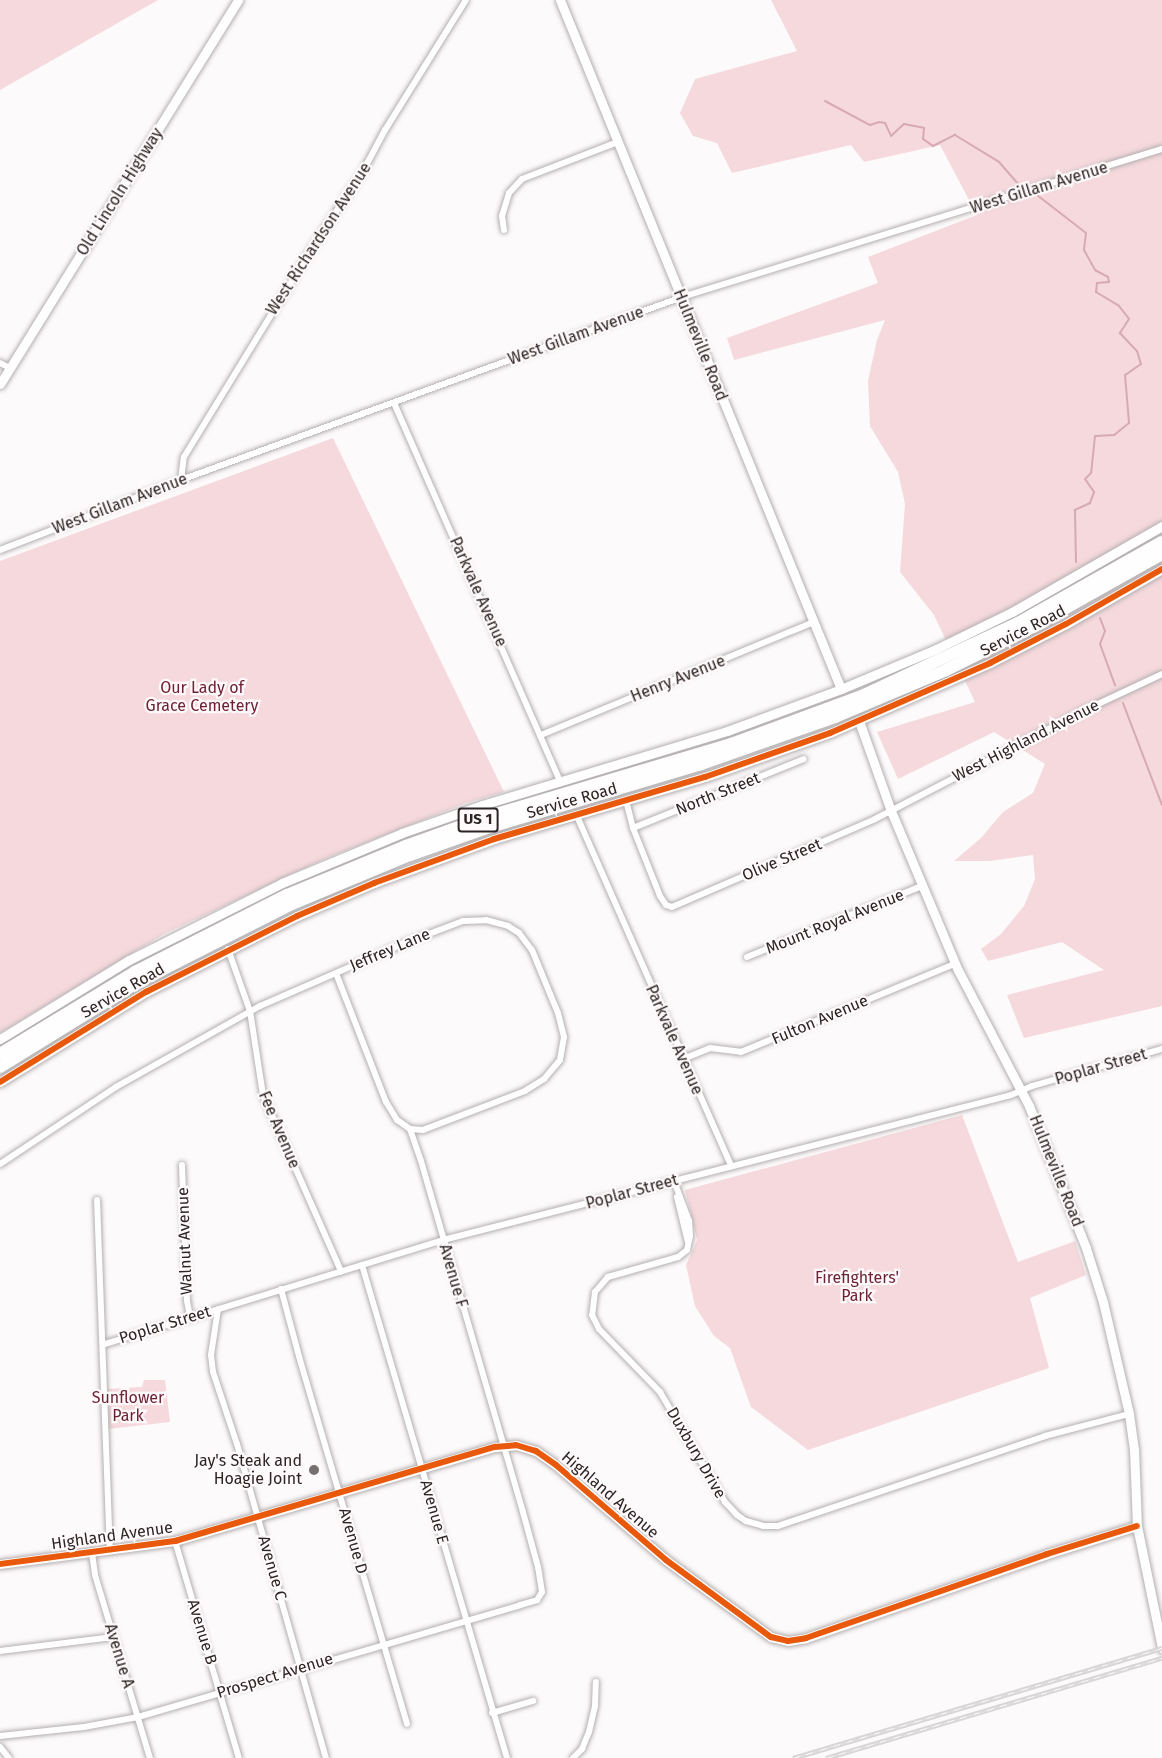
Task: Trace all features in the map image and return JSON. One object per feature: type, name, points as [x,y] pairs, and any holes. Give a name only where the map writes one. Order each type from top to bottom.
[{"type":"highway","points":[[1107,574],[1119,559],[1162,532]]},
{"type":"highway","name":"US 1","points":[[0,1054],[154,962],[317,882],[486,817],[698,754],[831,708],[980,642],[1162,542]]},
{"type":"highway","name":"US 1","points":[[0,1066],[159,970],[321,891],[490,827],[701,764],[802,730],[946,670],[1097,592],[1162,554]]},
{"type":"highway","points":[[1097,592],[1162,559]]},
{"type":"street","name":"Old Lincoln Highway","points":[[0,384],[238,0]]},
{"type":"street","name":"West Richardson Avenue","points":[[181,480],[184,457],[310,251],[362,173],[385,130],[466,0]]},
{"type":"street","name":"Hulmeville Road","points":[[560,0],[841,689]]},
{"type":"street","points":[[504,230],[502,216],[509,193],[522,179],[618,141]]},
{"type":"street","name":"West Gillam Avenue","points":[[0,550],[181,480],[682,297],[1162,149]]},
{"type":"street","points":[[0,363],[10,368]]},
{"type":"street","name":"Parkvale Avenue","points":[[394,403],[560,781]]},
{"type":"street","name":"Service Road","points":[[0,1039],[129,960],[282,883],[422,826],[560,781],[727,731],[841,689],[936,649],[1012,612],[1162,526]]},
{"type":"street","name":"Service Road","points":[[0,1082],[110,1013],[228,949],[307,912],[394,875],[494,839],[756,760],[859,722],[1029,644],[1162,569]]},
{"type":"street","name":"Henry Avenue","points":[[541,735],[814,622]]},
{"type":"street","name":"West Highland Avenue","points":[[891,811],[1081,712],[1162,674]]},
{"type":"street","name":"Hulmeville Road","points":[[859,722],[891,811],[955,964],[1022,1091],[1047,1145],[1086,1248],[1103,1302],[1129,1414],[1134,1449],[1137,1527],[1162,1648]]},
{"type":"street","name":"North Street","points":[[633,828],[804,759]]},
{"type":"street","points":[[626,800],[633,828]]},
{"type":"street","name":"Olive Street","points":[[633,828],[660,896],[666,905],[672,907],[891,811]]},
{"type":"street","name":"Parkvale Avenue","points":[[576,814],[731,1166]]},
{"type":"street","name":"Mount Royal Avenue","points":[[747,957],[922,886]]},
{"type":"street","name":"Jeffrey Lane","points":[[0,1164],[116,1087],[250,1011],[441,929],[472,920],[486,920],[508,926],[519,933],[531,950],[563,1032],[563,1049],[556,1066],[544,1079],[525,1090],[423,1130],[410,1129]]},
{"type":"street","name":"Fee Avenue","points":[[228,949],[250,1011],[263,1095],[341,1271]]},
{"type":"street","name":"Fulton Avenue","points":[[683,1059],[710,1048],[741,1052],[955,964]]},
{"type":"street","name":"Avenue F","points":[[336,973],[386,1102],[397,1120],[410,1129],[538,1567],[542,1592]]},
{"type":"street","name":"Poplar Street","points":[[105,1344],[443,1240],[1022,1091],[1032,1086],[1162,1049]]},
{"type":"street","name":"Walnut Avenue","points":[[182,1165],[187,1301],[190,1317]]},
{"type":"street","name":"Duxbury Drive","points":[[674,1181],[689,1246],[678,1257],[615,1274],[603,1281],[592,1298],[592,1315],[599,1329],[660,1392],[724,1502],[737,1515],[754,1524],[778,1526],[1045,1436],[1129,1414]]},
{"type":"street","points":[[98,1200],[105,1344],[110,1551]]},
{"type":"street","name":"Avenue E","points":[[362,1265],[507,1758]]},
{"type":"street","name":"Avenue D","points":[[281,1289],[407,1724]]},
{"type":"street","name":"Avenue C","points":[[218,1309],[212,1363],[326,1758]]},
{"type":"street","name":"Highland Avenue","points":[[0,1564],[175,1541],[503,1446],[523,1447],[543,1456],[666,1560],[779,1640],[806,1638],[1047,1554],[1137,1527]]},
{"type":"street","name":"Avenue B","points":[[175,1541],[239,1758]]},
{"type":"street","name":"Avenue A","points":[[92,1553],[95,1575],[112,1637],[150,1758]]},
{"type":"street","name":"Prospect Avenue","points":[[0,1736],[84,1727],[138,1717],[465,1619],[537,1600],[542,1592]]},
{"type":"street","points":[[0,1651],[112,1637]]},
{"type":"street","points":[[573,1758],[582,1749],[589,1732],[596,1706],[596,1682]]},
{"type":"street","points":[[492,1713],[533,1701]]},
{"type":"street","points":[[0,1747],[9,1758]]},
{"type":"green space","points":[[0,0],[158,0],[0,90]]},
{"type":"green space","points":[[771,0],[1162,0],[1162,1006],[1024,1038],[1007,995],[1104,970],[1062,942],[988,961],[981,949],[1001,934],[1024,906],[1035,879],[1033,855],[990,861],[954,861],[981,838],[1003,812],[1033,793],[1045,764],[994,732],[898,779],[877,732],[975,702],[934,615],[900,572],[905,504],[898,472],[870,426],[868,381],[877,340],[885,320],[734,360],[727,338],[878,283],[868,257],[977,215],[940,145],[864,162],[851,145],[732,173],[717,143],[693,136],[680,113],[695,79],[797,51]]},
{"type":"green space","name":"Our Lady of Grace Cemetery","points":[[333,438],[504,792],[466,803],[324,859],[164,934],[0,1033],[0,561]]},
{"type":"green space","name":"Firefighters' Park","points":[[962,1115],[1018,1262],[1075,1241],[1086,1275],[1030,1298],[1049,1368],[808,1450],[751,1407],[730,1348],[714,1336],[695,1306],[686,1265],[697,1240],[685,1190]]},
{"type":"green space","name":"Sunflower Park","points":[[144,1380],[165,1380],[170,1422],[108,1429],[107,1389],[142,1387]]},
{"type":"waterway","points":[[825,101],[870,125],[885,123],[891,136],[904,124],[924,128],[923,139],[933,146],[955,135],[999,162],[1019,185]]},
{"type":"waterway","points":[[1037,195],[1086,233],[1084,250],[1095,270],[1108,277],[1109,282],[1097,283],[1096,292],[1119,306],[1129,319],[1120,333],[1137,351],[1141,364],[1125,375],[1129,423],[1114,435],[1095,436],[1091,473],[1085,479],[1094,492],[1090,503],[1075,510],[1076,562]]},
{"type":"waterway","points":[[1100,618],[1105,631],[1100,644],[1115,685]]},
{"type":"waterway","points":[[1123,703],[1162,805]]},
{"type":"railway","points":[[793,1758],[1162,1648]]},
{"type":"railway","points":[[826,1758],[1162,1658]]},
{"type":"cycle path","points":[[0,1082],[146,992],[297,916],[374,883],[494,839],[705,777],[830,733],[990,663],[1066,624],[1162,569]]},
{"type":"cycle path","points":[[0,1564],[175,1541],[495,1447],[516,1445],[536,1451],[556,1465],[666,1560],[771,1637],[788,1641],[806,1638],[1047,1554],[1137,1526]]},
{"type":"place","name":"Jay's Steak and Hoagie Joint","points":[[314,1470]]}]
